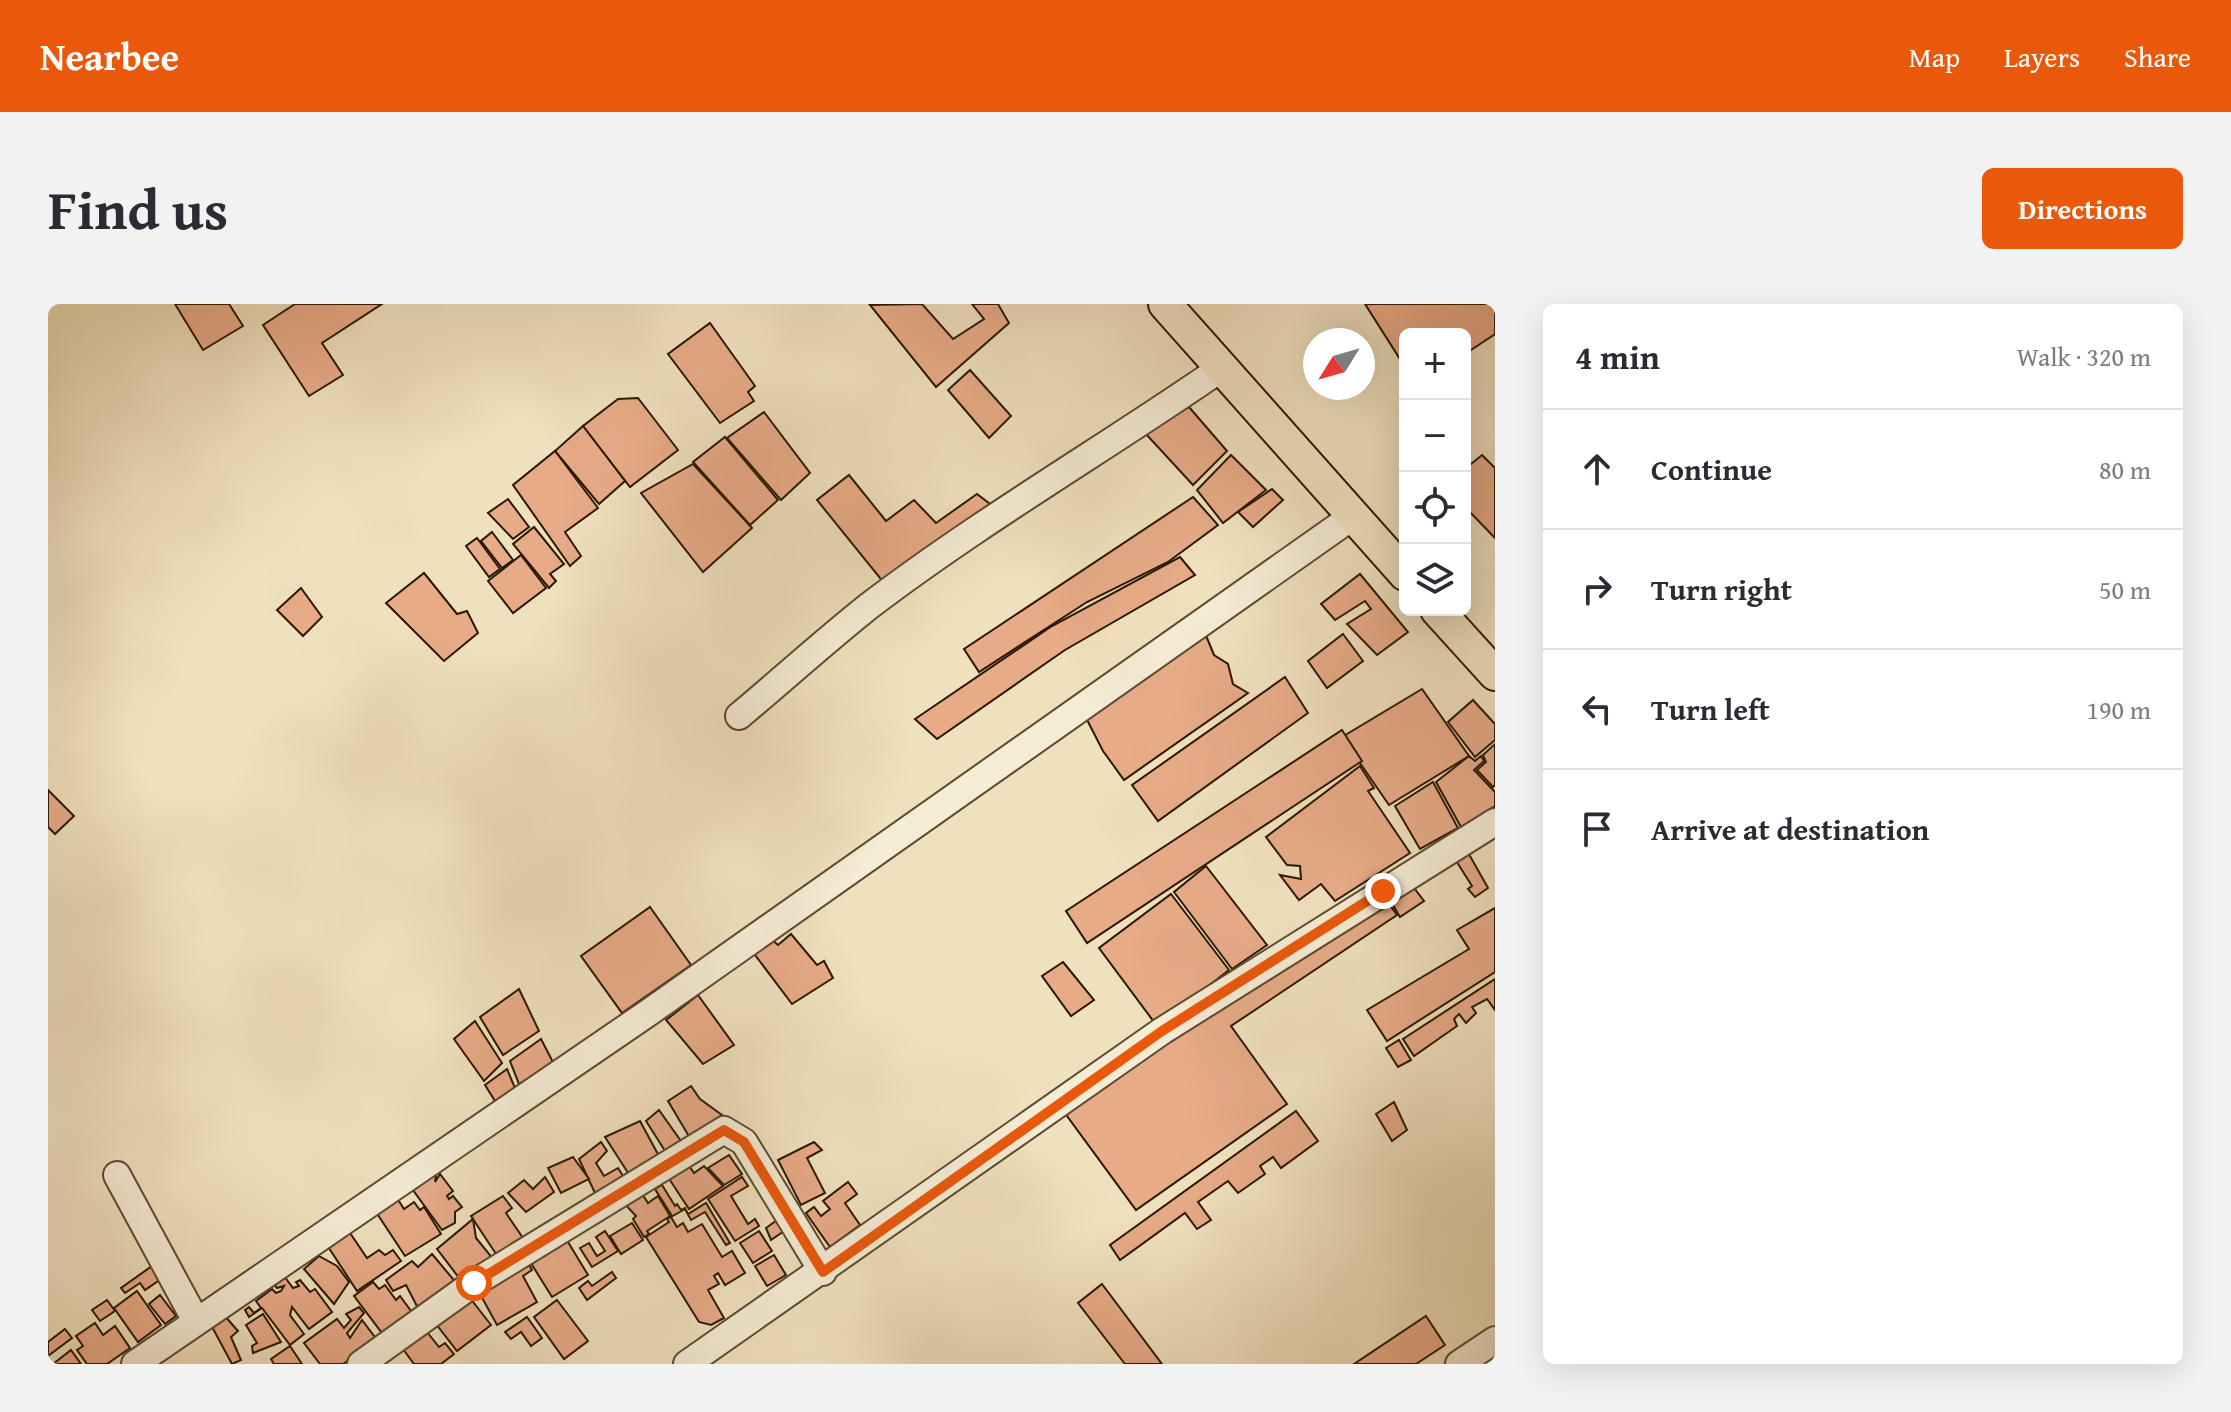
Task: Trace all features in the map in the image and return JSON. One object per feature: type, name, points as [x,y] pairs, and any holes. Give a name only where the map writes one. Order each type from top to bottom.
[{"type":"main road","points":[[1165,304],[1399,567]]},
{"type":"main road","points":[[1442,616],[1495,674]]},
{"type":"street","points":[[739,716],[870,606],[1078,461],[1140,425],[1223,367]]},
{"type":"street","points":[[135,1364],[648,1013],[1353,516]]},
{"type":"street","points":[[687,1364],[823,1272],[1162,1031],[1495,822]]},
{"type":"street","points":[[361,1364],[474,1283],[724,1130],[744,1142],[823,1272]]},
{"type":"street","points":[[117,1175],[196,1321]]},
{"type":"street","points":[[1459,1364],[1495,1340]]},
{"type":"building","points":[[175,304],[229,304],[243,326],[203,350]]},
{"type":"building","points":[[295,304],[382,304],[322,343],[343,375],[309,396],[263,325]]},
{"type":"building","points":[[922,304],[953,339],[984,319],[972,304],[998,304],[1009,323],[936,387],[870,305]]},
{"type":"building","points":[[1365,304],[1495,304],[1495,334],[1471,350],[1471,328],[1399,328],[1399,358]]},
{"type":"building","points":[[710,323],[755,386],[748,392],[754,401],[720,423],[668,354]]},
{"type":"building","points":[[970,370],[1011,416],[989,438],[948,390]]},
{"type":"building","points":[[638,398],[678,450],[630,487],[583,426],[618,399]]},
{"type":"building","points":[[1189,407],[1227,451],[1193,485],[1145,433]]},
{"type":"building","points":[[764,412],[810,473],[781,500],[727,438]]},
{"type":"building","points":[[583,426],[625,481],[599,504],[555,451]]},
{"type":"building","points":[[725,437],[778,500],[750,525],[693,462]]},
{"type":"building","points":[[555,451],[598,508],[565,532],[581,556],[570,566],[513,485]]},
{"type":"building","points":[[1231,455],[1266,490],[1223,523],[1197,490]]},
{"type":"building","points":[[1482,455],[1495,468],[1495,538],[1471,513],[1471,464]]},
{"type":"building","points":[[693,464],[752,528],[703,572],[641,493]]},
{"type":"building","points":[[849,475],[886,521],[914,500],[936,523],[977,494],[998,510],[888,588],[817,500]]},
{"type":"building","points":[[1272,489],[1283,500],[1253,527],[1238,512]]},
{"type":"building","points":[[1193,497],[1218,525],[1168,562],[1087,602],[979,672],[964,649]]},
{"type":"building","points":[[508,499],[529,527],[513,539],[488,513]]},
{"type":"building","points":[[534,527],[564,564],[550,574],[556,581],[549,588],[513,544]]},
{"type":"building","points":[[492,532],[513,560],[502,568],[481,541]]},
{"type":"building","points":[[477,538],[500,569],[489,577],[466,546]]},
{"type":"building","points":[[521,555],[546,588],[513,613],[488,581]]},
{"type":"building","points":[[1180,557],[1195,575],[1065,650],[937,739],[915,719],[1052,626]]},
{"type":"building","points":[[424,573],[457,614],[467,611],[478,633],[444,661],[386,603]]},
{"type":"building","points":[[1360,574],[1408,632],[1377,655],[1347,624],[1371,609],[1365,601],[1335,620],[1321,604]]},
{"type":"building","points":[[301,588],[322,617],[303,636],[277,610]]},
{"type":"building","points":[[1205,633],[1214,655],[1228,664],[1233,684],[1248,693],[1124,780],[1103,751],[1083,712]]},
{"type":"building","points":[[1343,634],[1363,661],[1327,688],[1308,661]]},
{"type":"building","points":[[1285,677],[1308,713],[1158,821],[1132,785]]},
{"type":"building","points":[[1422,689],[1469,756],[1389,805],[1342,737]]},
{"type":"building","points":[[1473,700],[1495,724],[1495,740],[1475,757],[1448,722]]},
{"type":"building","points":[[1342,730],[1362,761],[1087,943],[1066,911]]},
{"type":"building","points":[[1495,744],[1493,787],[1477,770],[1486,762],[1483,755]]},
{"type":"building","points":[[1469,756],[1475,761],[1481,756],[1484,761],[1474,770],[1495,792],[1495,806],[1461,827],[1436,782]]},
{"type":"building","points":[[1360,766],[1374,788],[1368,791],[1410,853],[1335,901],[1321,884],[1299,900],[1280,875],[1301,879],[1300,866],[1287,865],[1266,837]]},
{"type":"building","points":[[1433,782],[1458,828],[1420,849],[1395,806]]},
{"type":"building","points":[[48,790],[74,816],[55,834],[48,827]]},
{"type":"building","points":[[1461,840],[1488,888],[1475,897],[1468,889],[1472,886],[1448,848]]},
{"type":"building","points":[[1206,866],[1267,945],[1232,969],[1174,892]]},
{"type":"building","points":[[1378,888],[1397,915],[1231,1026],[1287,1104],[1136,1210],[1056,1101]]},
{"type":"building","points":[[1383,888],[1414,888],[1424,901],[1400,917]]},
{"type":"building","points":[[1171,894],[1229,970],[1157,1026],[1099,948]]},
{"type":"building","points":[[650,907],[691,965],[622,1013],[581,956]]},
{"type":"building","points":[[1495,908],[1495,972],[1387,1041],[1367,1010],[1469,949],[1457,930]]},
{"type":"building","points":[[791,934],[817,965],[824,961],[833,978],[792,1004],[752,951],[770,938],[778,945]]},
{"type":"building","points":[[1063,962],[1094,1000],[1071,1016],[1042,976]]},
{"type":"building","points":[[1495,979],[1495,1010],[1487,999],[1472,1007],[1476,1013],[1466,1023],[1459,1014],[1454,1019],[1457,1026],[1414,1056],[1403,1039]]},
{"type":"building","points":[[519,989],[539,1031],[503,1055],[480,1017]]},
{"type":"building","points":[[698,995],[734,1045],[703,1064],[666,1020]]},
{"type":"building","points":[[475,1021],[502,1063],[484,1081],[454,1039]]},
{"type":"building","points":[[541,1039],[554,1064],[519,1084],[510,1061]]},
{"type":"building","points":[[1399,1040],[1411,1060],[1398,1067],[1386,1048]]},
{"type":"building","points":[[507,1069],[515,1088],[495,1101],[485,1085]]},
{"type":"building","points":[[691,1086],[700,1099],[722,1115],[690,1138],[668,1101]]},
{"type":"building","points":[[1394,1102],[1407,1130],[1392,1141],[1376,1114]]},
{"type":"building","points":[[659,1110],[683,1144],[667,1154],[646,1121]]},
{"type":"building","points":[[1296,1111],[1318,1141],[1281,1168],[1273,1157],[1260,1166],[1265,1174],[1238,1193],[1228,1181],[1198,1202],[1211,1220],[1197,1229],[1185,1213],[1120,1260],[1110,1245]]},
{"type":"building","points":[[640,1121],[660,1158],[630,1176],[605,1137]]},
{"type":"building","points":[[601,1142],[607,1151],[596,1163],[604,1176],[618,1168],[623,1176],[595,1193],[579,1159]]},
{"type":"building","points":[[814,1142],[822,1150],[807,1158],[825,1193],[801,1205],[778,1160]]},
{"type":"building","points":[[729,1155],[742,1174],[724,1185],[708,1168]]},
{"type":"building","points":[[573,1157],[589,1179],[561,1193],[548,1168]]},
{"type":"building","points":[[686,1161],[694,1173],[704,1166],[723,1186],[689,1209],[666,1174]]},
{"type":"building","points":[[437,1168],[435,1182],[440,1174],[453,1191],[447,1196],[449,1199],[453,1196],[462,1207],[455,1212],[455,1223],[442,1230],[410,1186]]},
{"type":"building","points":[[545,1177],[554,1192],[526,1212],[508,1193],[524,1180],[533,1189]]},
{"type":"building","points":[[742,1177],[748,1186],[731,1196],[748,1224],[755,1219],[759,1226],[735,1241],[708,1199]]},
{"type":"building","points":[[848,1182],[857,1194],[845,1203],[860,1225],[830,1247],[806,1213],[814,1207],[821,1216],[830,1209],[823,1201]]},
{"type":"building","points":[[662,1185],[675,1206],[677,1204],[681,1210],[685,1208],[688,1214],[706,1203],[730,1243],[726,1245],[705,1212],[691,1220],[685,1209],[671,1217],[677,1227],[683,1223],[688,1232],[702,1224],[722,1257],[732,1251],[745,1273],[725,1285],[718,1273],[714,1276],[719,1284],[708,1290],[724,1318],[711,1325],[699,1322],[646,1237],[669,1222],[667,1219],[672,1216],[655,1189]]},
{"type":"building","points":[[639,1189],[648,1203],[658,1196],[670,1216],[647,1231],[649,1234],[644,1237],[633,1219],[636,1216],[621,1200]]},
{"type":"building","points":[[503,1196],[512,1208],[506,1213],[525,1241],[498,1257],[471,1216]]},
{"type":"building","points":[[397,1198],[404,1209],[414,1202],[420,1210],[424,1207],[441,1234],[405,1256],[376,1212]]},
{"type":"building","points":[[780,1218],[787,1229],[771,1240],[766,1228]]},
{"type":"building","points":[[473,1219],[476,1238],[494,1260],[463,1283],[437,1249]]},
{"type":"building","points":[[632,1223],[643,1240],[621,1254],[610,1236]]},
{"type":"building","points":[[346,1227],[367,1258],[379,1250],[385,1255],[393,1250],[401,1261],[357,1291],[325,1242]]},
{"type":"building","points":[[605,1231],[618,1251],[592,1267],[580,1248],[589,1243],[597,1256],[605,1251],[596,1237]]},
{"type":"building","points":[[759,1231],[772,1251],[753,1263],[740,1243]]},
{"type":"building","points":[[565,1237],[588,1275],[552,1297],[529,1260]]},
{"type":"building","points":[[432,1254],[458,1285],[420,1312],[406,1285],[393,1291],[386,1280],[412,1261],[418,1267]]},
{"type":"building","points":[[774,1255],[786,1275],[767,1286],[755,1266]]},
{"type":"building","points":[[319,1256],[337,1266],[349,1282],[334,1304],[304,1269]]},
{"type":"building","points":[[525,1257],[532,1270],[523,1276],[537,1302],[497,1325],[475,1285]]},
{"type":"building","points":[[152,1266],[161,1279],[145,1290],[140,1283],[125,1293],[121,1288]]},
{"type":"building","points":[[612,1272],[616,1278],[587,1300],[579,1288],[588,1281],[592,1286]]},
{"type":"building","points":[[284,1276],[293,1288],[299,1286],[296,1282],[300,1280],[310,1292],[315,1289],[332,1312],[309,1329],[292,1307],[290,1315],[304,1334],[290,1345],[262,1308],[249,1317],[245,1310],[249,1307],[254,1313],[261,1308],[256,1301],[272,1289],[276,1293],[281,1291],[284,1286],[277,1288],[273,1283]]},
{"type":"building","points":[[373,1282],[379,1289],[385,1285],[396,1300],[400,1296],[414,1315],[385,1337],[354,1296]]},
{"type":"building","points":[[1102,1284],[1162,1364],[1125,1364],[1078,1303]]},
{"type":"building","points":[[137,1291],[161,1325],[138,1342],[114,1308]]},
{"type":"building","points":[[160,1295],[176,1316],[165,1324],[149,1304]]},
{"type":"building","points":[[470,1298],[491,1325],[457,1351],[436,1324]]},
{"type":"building","points":[[107,1300],[115,1311],[100,1321],[92,1310]]},
{"type":"building","points":[[557,1300],[588,1341],[564,1359],[534,1317]]},
{"type":"building","points":[[359,1307],[364,1313],[347,1333],[350,1338],[362,1320],[377,1340],[343,1364],[320,1364],[304,1343],[337,1319],[344,1328],[351,1320],[346,1314]]},
{"type":"building","points":[[223,1314],[238,1331],[231,1337],[241,1360],[232,1364],[211,1325]]},
{"type":"building","points":[[263,1314],[281,1342],[253,1353],[252,1346],[257,1343],[246,1325]]},
{"type":"building","points":[[1426,1316],[1445,1345],[1416,1364],[1354,1364]]},
{"type":"building","points":[[527,1317],[542,1338],[531,1346],[521,1332],[511,1339],[505,1332]]},
{"type":"building","points":[[95,1323],[103,1335],[115,1326],[130,1348],[107,1364],[87,1364],[77,1350],[83,1346],[76,1336]]},
{"type":"building","points":[[423,1327],[439,1347],[445,1343],[454,1354],[441,1364],[414,1364],[400,1345]]},
{"type":"building","points":[[65,1329],[72,1338],[48,1356],[48,1342]]},
{"type":"building","points":[[290,1346],[302,1364],[274,1364],[271,1359]]},
{"type":"building","points":[[71,1350],[81,1364],[53,1364]]},
{"type":"route","points":[[474,1283],[724,1130],[736,1134],[744,1142],[823,1272],[1162,1031],[1383,891]]}]
